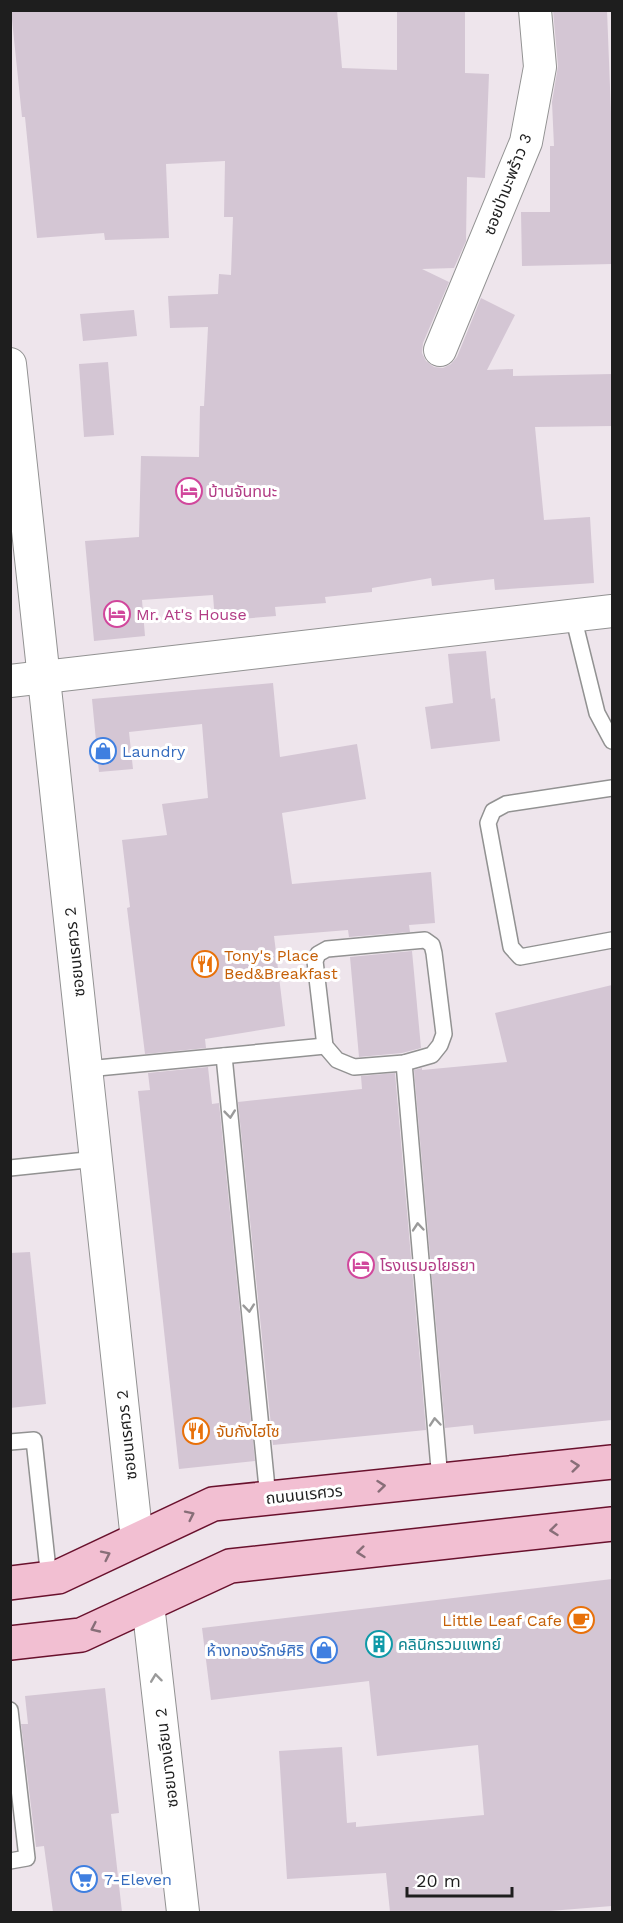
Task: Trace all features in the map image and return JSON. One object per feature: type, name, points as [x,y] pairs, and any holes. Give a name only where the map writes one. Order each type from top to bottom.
[{"type":"street","name":"ซอยป่ามะพร้าว 3","points":[[440,350],[526,142],[540,67],[535,10]]},
{"type":"street","name":"ซอยนเรศวร 2","points":[[10,364],[137,1540]]},
{"type":"street","points":[[10,681],[612,611]]},
{"type":"street","name":"ถนนนเรศวร","points":[[10,1583],[58,1577],[213,1504],[612,1462]]},
{"type":"street","points":[[10,1643],[81,1635],[230,1566],[612,1524]]},
{"type":"street","name":"ซอยบางเอียน 2","points":[[148,1604],[183,1912]]},
{"type":"lane","points":[[573,615],[597,713],[612,741]]},
{"type":"lane","points":[[612,788],[506,804],[493,811],[488,823],[511,947],[520,957],[612,940]]},
{"type":"lane","points":[[425,940],[432,945],[444,1034],[440,1046],[432,1055],[404,1063],[354,1067],[337,1060],[325,1046],[315,961],[318,954],[327,949],[425,940]]},
{"type":"lane","points":[[87,1069],[325,1046]]},
{"type":"lane","points":[[224,1056],[268,1498]]},
{"type":"lane","points":[[404,1063],[440,1480]]},
{"type":"lane","points":[[10,1168],[96,1159]]},
{"type":"lane","points":[[10,1442],[34,1440],[49,1579]]},
{"type":"lane","points":[[10,1710],[27,1858],[10,1861]]},
{"type":"building","points":[[11,10],[337,10],[342,68],[397,70],[397,11],[465,11],[465,73],[489,74],[485,178],[467,177],[466,241],[454,268],[422,269],[449,282],[423,343],[422,353],[426,361],[434,367],[443,368],[451,364],[457,357],[481,298],[515,315],[487,370],[513,369],[513,376],[612,374],[612,426],[535,427],[544,520],[590,517],[594,583],[495,590],[494,579],[432,586],[431,578],[372,588],[372,592],[325,597],[326,603],[275,607],[276,616],[215,621],[213,595],[142,600],[145,636],[94,641],[85,541],[139,537],[141,456],[199,457],[200,406],[204,406],[208,327],[170,328],[168,296],[218,294],[219,274],[231,275],[233,217],[224,217],[225,161],[166,164],[169,238],[105,240],[104,233],[37,238]]},
{"type":"building","points":[[553,10],[607,10],[612,139],[612,264],[522,266],[521,212],[550,212],[550,146],[554,146],[552,102],[558,66]]},
{"type":"building","points":[[134,310],[137,336],[83,341],[80,314]]},
{"type":"building","points":[[108,362],[114,435],[84,437],[79,364]]},
{"type":"building","points":[[486,651],[491,699],[495,698],[500,741],[431,749],[425,707],[453,703],[448,654]]},
{"type":"building","points":[[273,683],[280,757],[357,744],[366,799],[282,813],[292,884],[431,872],[435,923],[409,925],[410,932],[349,937],[348,930],[274,936],[285,1026],[205,1039],[206,1048],[145,1054],[127,908],[130,907],[122,840],[167,835],[162,804],[208,798],[202,724],[129,732],[133,769],[99,772],[92,699]]},
{"type":"building","points":[[412,951],[421,1048],[402,1053],[359,1057],[350,957]]},
{"type":"building","points":[[612,985],[612,1420],[474,1434],[473,1425],[445,1428],[414,1070],[507,1062],[495,1013]]},
{"type":"building","points":[[208,1067],[212,1104],[219,1103],[255,1461],[179,1469],[138,1091],[150,1090],[148,1073]]},
{"type":"building","name":"โรงแรมอโยธยา","points":[[395,1073],[426,1430],[273,1445],[238,1102],[362,1089],[361,1076]]},
{"type":"building","points":[[30,1252],[46,1404],[10,1408],[10,1253]]},
{"type":"building","points":[[612,1579],[612,1906],[537,1912],[390,1912],[386,1873],[287,1879],[279,1751],[342,1747],[347,1823],[356,1822],[356,1827],[484,1815],[478,1745],[377,1756],[369,1681],[211,1700],[202,1628]]},
{"type":"building","points":[[105,1688],[119,1813],[111,1814],[122,1912],[53,1912],[44,1846],[36,1847],[21,1724],[28,1724],[25,1696]]},
{"type":"place","name":"บ้านจันทนะ","points":[[189,491]]},
{"type":"place","name":"Mr. At's House","points":[[117,614]]},
{"type":"place","name":"Laundry","points":[[103,751]]},
{"type":"place","name":"Tony's Place Bed&Breakfast","points":[[205,964]]},
{"type":"place","name":"โรงแรมอโยธยา","points":[[361,1265]]},
{"type":"place","name":"จับกังไฮโซ","points":[[196,1431]]},
{"type":"place","name":"Little Leaf Cafe","points":[[581,1620]]},
{"type":"place","name":"คลินิกรวมแพทย์","points":[[379,1644]]},
{"type":"place","name":"ห้างทองรักษ์ศิริ","points":[[324,1650]]},
{"type":"place","name":"7-Eleven","points":[[84,1879]]}]
